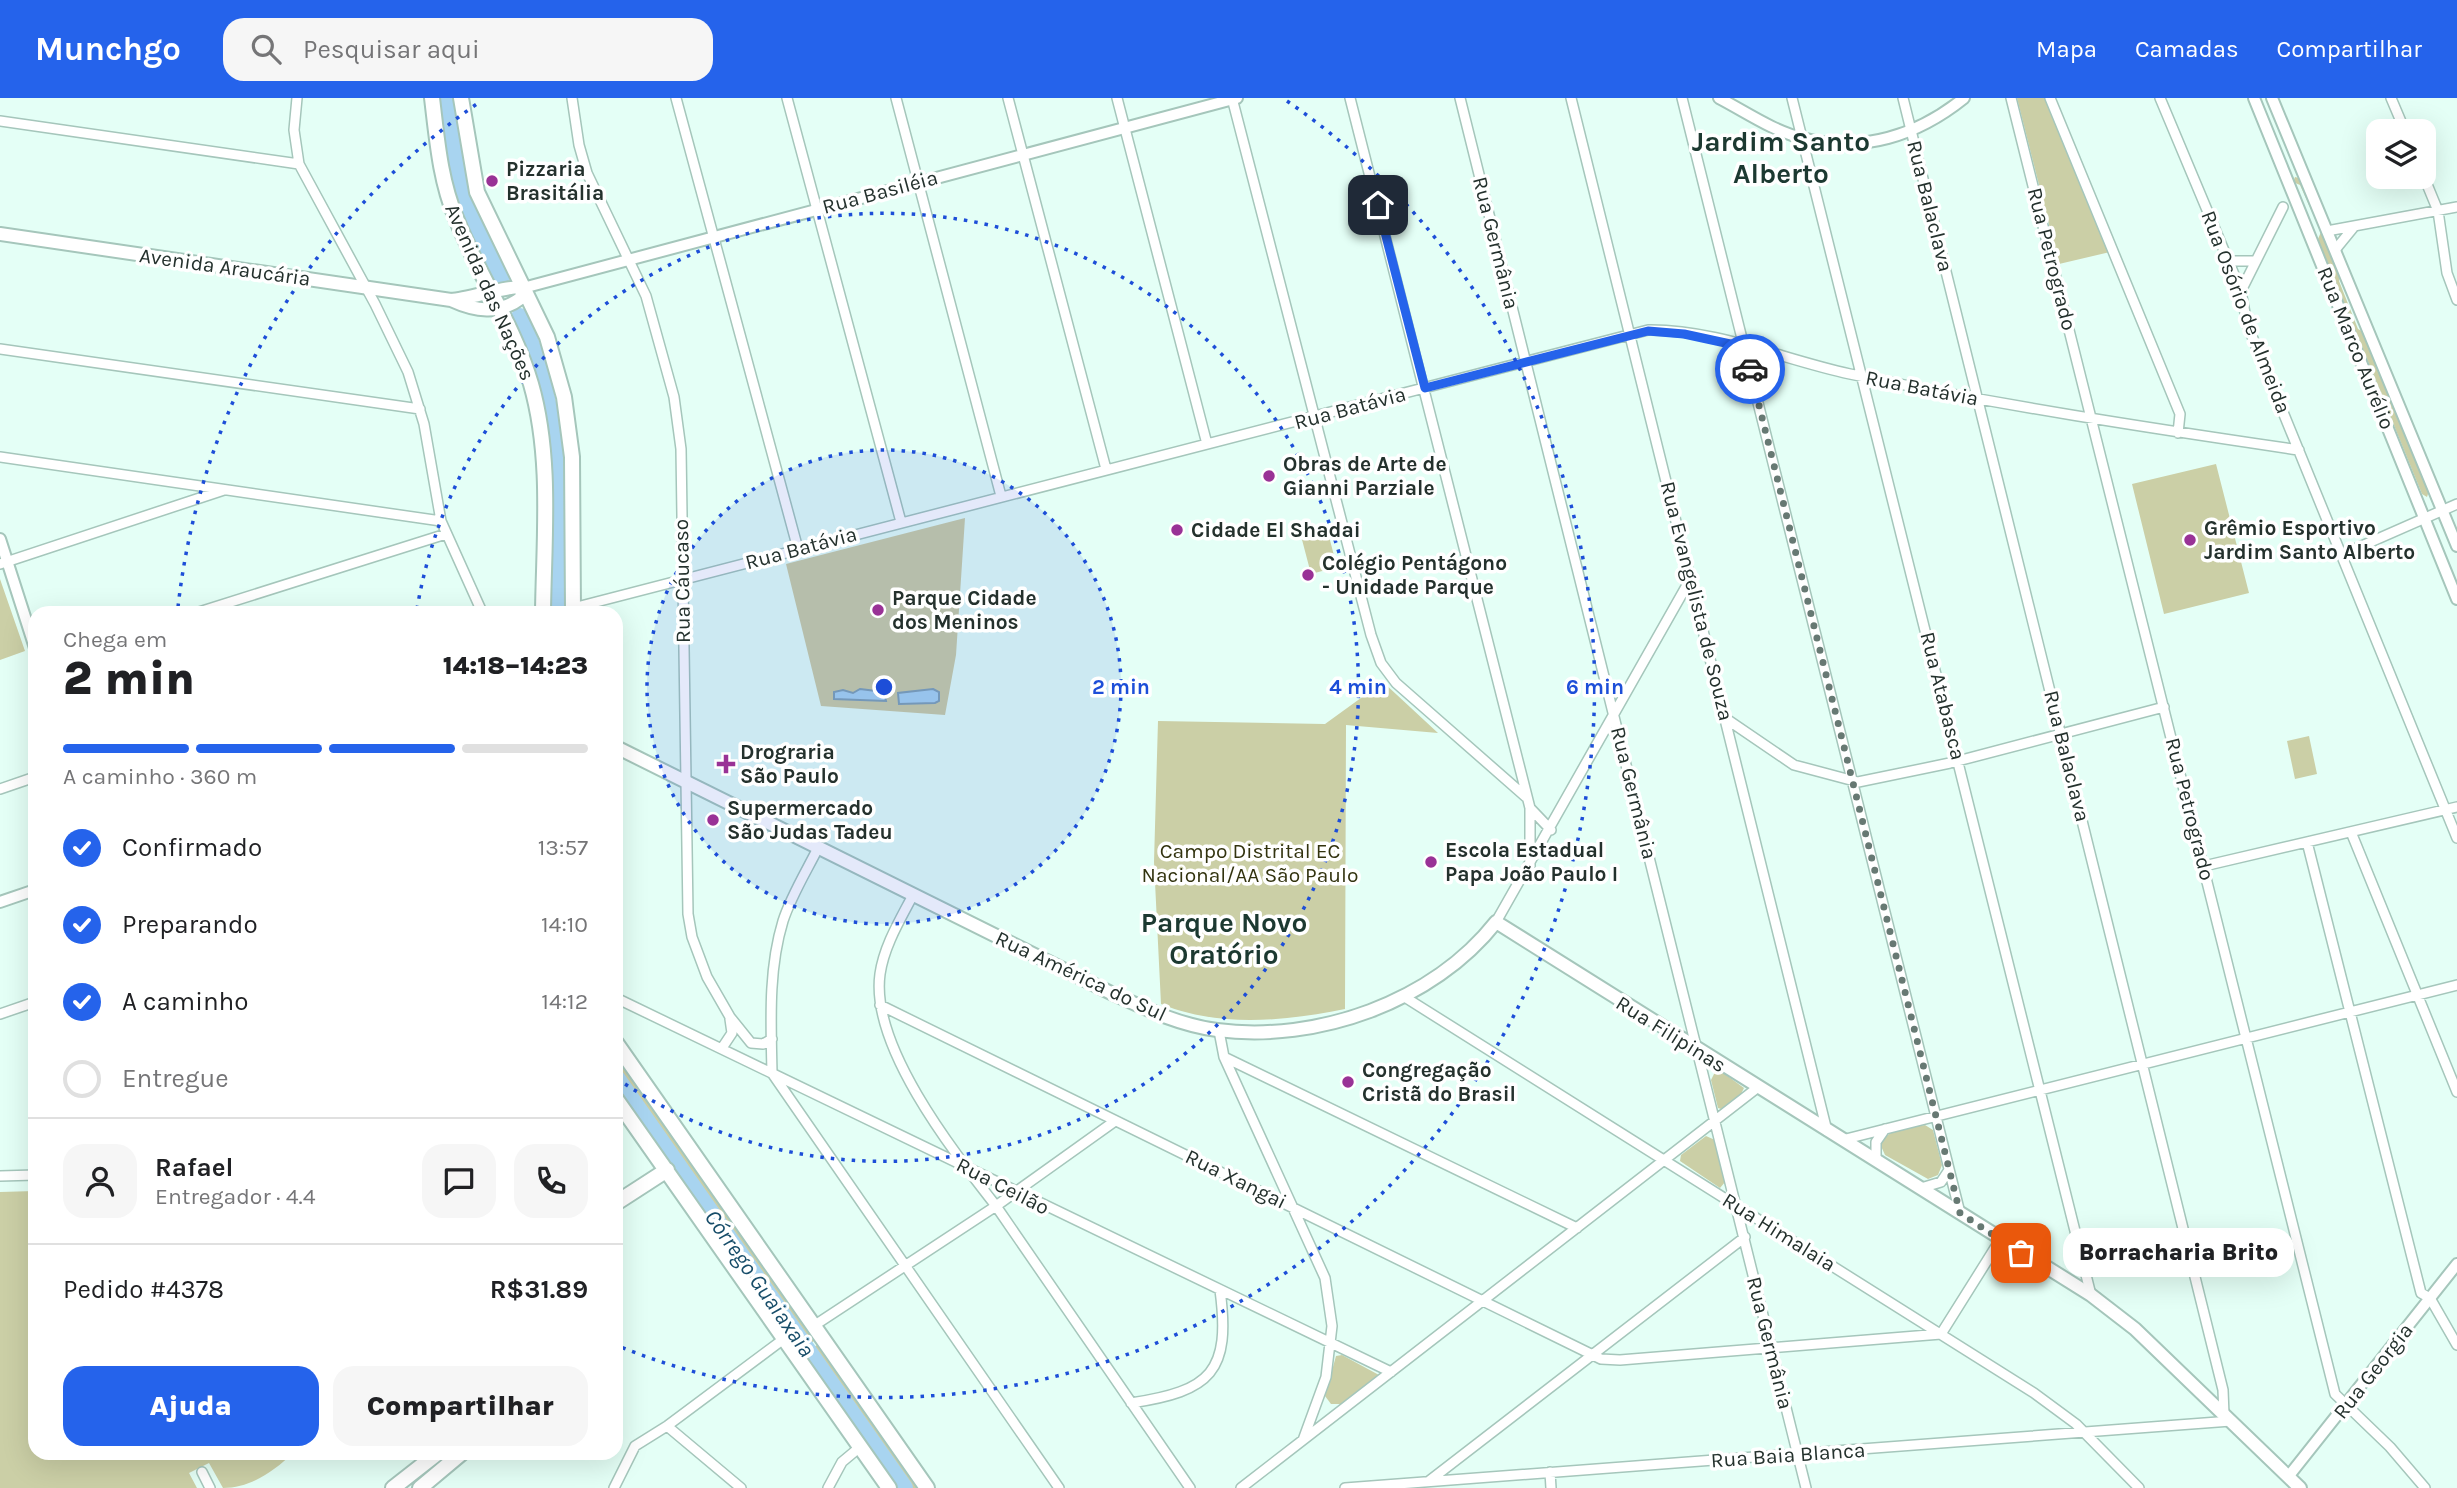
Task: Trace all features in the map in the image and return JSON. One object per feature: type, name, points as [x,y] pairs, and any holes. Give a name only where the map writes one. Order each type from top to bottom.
[{"type":"main road","name":"Avenida das Nações","points":[[432,98],[449,200],[508,296],[553,354],[569,422],[572,457],[573,606]]},
{"type":"main road","name":"Avenida das Nações","points":[[461,98],[477,192],[508,296],[541,429],[544,459],[543,606]]},
{"type":"main road","name":"Avenida Araucária","points":[[0,234],[451,300],[508,296]]},
{"type":"main road","name":"Avenida Araucária","points":[[451,300],[469,307],[508,296]]},
{"type":"main road","name":"Rua América do Sul","points":[[623,751],[1160,1016],[1219,1031],[1273,1031],[1323,1025],[1356,1016],[1403,996],[1456,961],[1496,922]]},
{"type":"main road","name":"Rua Filipinas","points":[[1496,922],[1514,936],[1827,1131]]},
{"type":"main road","name":"Rua Filipinas","points":[[1485,935],[1514,936]]},
{"type":"main road","points":[[623,1053],[927,1488]]},
{"type":"main road","points":[[623,1109],[889,1488]]},
{"type":"main road","points":[[1827,1131],[2091,1295],[2135,1329],[2300,1488]]},
{"type":"main road","points":[[623,1198],[667,1170]]},
{"type":"main road","points":[[393,1488],[429,1460]]},
{"type":"main road","points":[[420,1488],[453,1460]]},
{"type":"street","points":[[297,98],[295,130],[299,164],[397,347],[420,409],[441,521],[479,606]]},
{"type":"street","name":"Rua Cáucaso","points":[[572,98],[587,173],[629,257],[653,315],[678,416],[684,782],[688,914],[692,937],[707,976],[730,1017],[751,1043],[763,1044],[772,1039]]},
{"type":"street","points":[[676,98],[711,236],[798,549]]},
{"type":"street","points":[[787,98],[901,522]]},
{"type":"street","points":[[896,98],[1001,496]]},
{"type":"street","points":[[1008,98],[1106,470]]},
{"type":"street","points":[[1117,98],[1207,444]]},
{"type":"street","points":[[1234,98],[1371,635],[1381,663],[1420,706],[1527,798]]},
{"type":"street","name":"Rua Basiléia","points":[[508,296],[629,257],[1234,98]]},
{"type":"street","points":[[1350,98],[1530,808],[1530,866]]},
{"type":"street","name":"Rua Germânia","points":[[1460,98],[1807,1488]]},
{"type":"street","name":"Rua Evangelista de Souza","points":[[1571,98],[1632,335],[1827,1131]]},
{"type":"street","points":[[1682,98],[1960,1213]]},
{"type":"street","points":[[1719,98],[1802,138],[1855,143],[1912,132],[1941,116],[1964,98]]},
{"type":"street","name":"Rua Atabasca","points":[[1792,98],[2091,1295]]},
{"type":"street","name":"Rua Balaclava","points":[[1903,98],[2143,1063],[2223,1390],[2227,1418]]},
{"type":"street","name":"Rua Petrogrado","points":[[2011,98],[2335,1394],[2390,1447],[2425,1488]]},
{"type":"street","points":[[2050,98],[2180,414],[2178,433]]},
{"type":"street","name":"Rua Osório de Almeida","points":[[2160,98],[2241,291],[2243,316],[2457,838]]},
{"type":"street","name":"Rua Marco Aurélio","points":[[2254,98],[2457,598]]},
{"type":"street","name":"Rua Marco Aurélio","points":[[2272,98],[2457,546]]},
{"type":"street","points":[[2391,98],[2400,119]]},
{"type":"street","points":[[0,121],[299,164]]},
{"type":"street","points":[[2287,177],[2302,171]]},
{"type":"street","points":[[2429,189],[2438,211],[2447,273],[2457,300]]},
{"type":"street","points":[[2241,291],[2283,207]]},
{"type":"street","points":[[2327,231],[2457,207]]},
{"type":"street","points":[[2335,250],[2354,227]]},
{"type":"street","points":[[2229,261],[2254,261]]},
{"type":"street","name":"Rua Batávia","points":[[587,606],[682,579],[1315,418],[1526,361],[1632,335],[1664,331],[1977,399],[2092,420],[2299,450]]},
{"type":"street","points":[[0,349],[420,409]]},
{"type":"street","points":[[0,457],[441,521]]},
{"type":"street","points":[[4,563],[225,490]]},
{"type":"street","points":[[2341,555],[2457,504]]},
{"type":"street","points":[[218,606],[446,534]]},
{"type":"street","points":[[0,540],[4,563],[28,629]]},
{"type":"street","name":"Rua América do Sul","points":[[1496,922],[1551,830],[1691,578]]},
{"type":"street","points":[[1726,718],[1794,765],[1853,782],[1870,781],[2164,707]]},
{"type":"street","points":[[0,789],[28,779]]},
{"type":"street","points":[[2204,866],[2457,807]]},
{"type":"street","points":[[1530,808],[1551,830]]},
{"type":"street","points":[[2351,832],[2457,1092]]},
{"type":"street","points":[[2307,842],[2421,1293],[2430,1298],[2457,1345]]},
{"type":"street","points":[[818,848],[788,908],[780,935],[773,983],[772,1073],[1059,1488]]},
{"type":"street","points":[[0,902],[28,892]]},
{"type":"street","points":[[913,895],[887,949],[880,976],[880,1005],[898,1059],[964,1166],[996,1206],[1190,1488]]},
{"type":"street","points":[[1842,1140],[2457,985]]},
{"type":"street","name":"Rua Himalaia","points":[[1403,996],[2034,1393],[2084,1432],[2139,1488]]},
{"type":"street","name":"Rua Ceilão","points":[[623,1001],[1015,1193],[1391,1372]]},
{"type":"street","points":[[0,1014],[28,1004]]},
{"type":"street","name":"Rua Xangai","points":[[880,1005],[1592,1355],[1620,1360],[1941,1335]]},
{"type":"street","points":[[722,1048],[732,1033],[730,1017]]},
{"type":"street","points":[[1219,1031],[1224,1057],[1325,1278],[1331,1308],[1331,1342],[1325,1377],[1303,1440]]},
{"type":"street","points":[[1224,1057],[1577,1228]]},
{"type":"street","points":[[1241,1488],[1757,1088]]},
{"type":"street","points":[[1805,1117],[1814,1116],[1821,1104]]},
{"type":"street","points":[[812,1327],[996,1206],[1115,1121]]},
{"type":"street","points":[[1876,1161],[1876,1142],[1885,1129]]},
{"type":"street","points":[[1921,1188],[1941,1182],[1950,1169]]},
{"type":"street","points":[[0,1176],[28,1175]]},
{"type":"street","points":[[1428,1482],[1745,1237]]},
{"type":"street","points":[[1941,1335],[2000,1240]]},
{"type":"street","name":"Rua Georgia","points":[[2288,1477],[2457,1264]]},
{"type":"street","points":[[1131,1403],[1189,1390],[1213,1369],[1220,1358],[1225,1335],[1220,1290]]},
{"type":"street","points":[[614,1488],[635,1446],[667,1426],[785,1338]]},
{"type":"street","name":"Rua Baia Blanca","points":[[1345,1488],[2084,1432],[2227,1418]]},
{"type":"street","points":[[667,1426],[741,1488]]},
{"type":"street","points":[[828,1488],[842,1462],[860,1447]]},
{"type":"street","points":[[202,1472],[210,1488]]},
{"type":"street","points":[[1550,1472],[1551,1488]]},
{"type":"green space","points":[[2017,98],[2046,98],[2110,252],[2059,264]]},
{"type":"green space","points":[[2295,177],[2299,178],[2341,275],[2339,281],[2358,329],[2364,332],[2429,491],[2427,497],[2422,494],[2318,239],[2321,232],[2300,185],[2293,182]]},
{"type":"green space","points":[[2216,464],[2249,593],[2164,614],[2132,484]]},
{"type":"green space","name":"Parque Cidade dos Meninos","points":[[965,518],[956,655],[945,715],[821,706],[786,564]]},
{"type":"green space","points":[[1326,525],[1337,567],[1311,574],[1300,532]]},
{"type":"green space","points":[[0,579],[25,651],[0,660]]},
{"type":"green space","name":"Campo Distrital EC Nacional/AA São Paulo","points":[[1383,682],[1438,733],[1346,725],[1345,1009],[1299,1017],[1253,1020],[1206,1017],[1161,1004],[1154,862],[1158,721],[1325,724]]},
{"type":"green space","points":[[2309,736],[2317,774],[2295,779],[2287,741]]},
{"type":"green space","points":[[623,1067],[814,1341],[808,1345],[623,1082]]},
{"type":"green space","points":[[1715,1072],[1722,1072],[1744,1088],[1741,1094],[1721,1109],[1718,1108],[1711,1080]]},
{"type":"green space","points":[[1925,1125],[1933,1130],[1942,1165],[1938,1175],[1928,1179],[1885,1155],[1881,1146],[1883,1140],[1892,1132]]},
{"type":"green space","points":[[1706,1136],[1715,1140],[1725,1182],[1720,1188],[1680,1161],[1681,1155]]},
{"type":"green space","points":[[28,1191],[28,1460],[285,1460],[252,1482],[223,1488],[209,1463],[189,1473],[197,1488],[0,1488],[0,1192]]},
{"type":"green space","points":[[817,1345],[917,1488],[909,1488],[811,1349]]},
{"type":"green space","points":[[1342,1355],[1379,1375],[1341,1404],[1331,1404],[1325,1396],[1336,1356]]},
{"type":"water","points":[[860,689],[884,692],[886,701],[834,699],[834,692],[843,690],[853,693]]},
{"type":"water","points":[[933,689],[939,692],[939,701],[935,703],[899,704],[898,693]]},
{"type":"waterway","name":"Córrego Guaiaxaia","points":[[446,98],[464,196],[501,276]]},
{"type":"waterway","name":"Córrego Guaiaxaia","points":[[520,317],[535,355],[551,427],[557,498],[557,606]]},
{"type":"waterway","name":"Córrego Guaiaxaia","points":[[623,1088],[904,1488]]},
{"type":"way so far","points":[[1750,369],[1960,1213],[2021,1253]]},
{"type":"place","name":"Pizzaria Brasitália","points":[[492,181]]},
{"type":"place","name":"Obras de Arte de Gianni Parziale","points":[[1269,476]]},
{"type":"place","name":"Cidade El Shadai","points":[[1177,530]]},
{"type":"place","name":"Grêmio Esportivo Jardim Santo Alberto","points":[[2190,540]]},
{"type":"place","name":"Colégio Pentágono - Unidade Parque","points":[[1308,575]]},
{"type":"place","name":"Parque Cidade dos Meninos","points":[[878,610]]},
{"type":"place","name":"Drograria São Paulo","points":[[726,764]]},
{"type":"place","name":"Supermercado São Judas Tadeu","points":[[713,820]]},
{"type":"place","name":"Escola Estadual Papa João Paulo I","points":[[1431,862]]},
{"type":"place","name":"Congregação Cristã do Brasil","points":[[1348,1082]]},
{"type":"place","name":"Borracharia Brito","points":[[2021,1253]]},
{"type":"district","name":"Jardim Santo Alberto","points":[[1781,157]]},
{"type":"district","name":"Parque Novo Oratório","points":[[1224,938]]},
{"type":"route","points":[[1378,205],[1425,388],[1648,331],[1684,334],[1744,347],[1750,369]]}]
